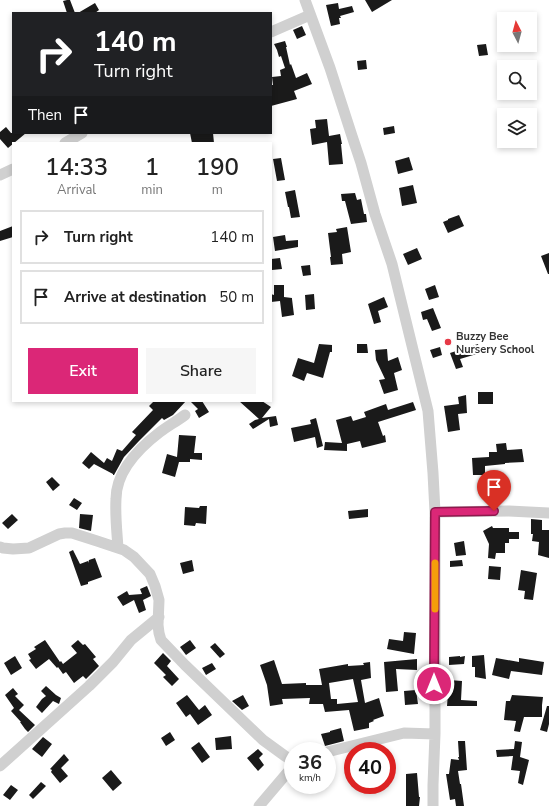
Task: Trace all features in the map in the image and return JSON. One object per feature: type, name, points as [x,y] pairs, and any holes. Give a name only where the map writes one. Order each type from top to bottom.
[{"type":"street","points":[[305,0],[362,163],[375,214],[392,264],[428,411],[435,512],[435,734],[433,806]]},
{"type":"street","points":[[272,32],[310,15]]},
{"type":"street","points":[[67,142],[80,134]]},
{"type":"street","points":[[0,175],[12,169]]},
{"type":"street","points":[[118,548],[116,499],[119,480],[135,456],[145,445],[160,432],[185,415]]},
{"type":"street","points":[[435,512],[509,510],[549,513]]},
{"type":"street","points":[[0,547],[13,549],[29,548],[59,534],[72,533],[124,550],[134,557],[150,574],[155,586],[159,600],[159,633],[161,640],[263,740],[284,755]]},
{"type":"street","points":[[0,766],[89,686],[113,662],[131,640],[159,617]]},
{"type":"street","points":[[336,750],[404,733],[435,734]]},
{"type":"street","points":[[259,806],[284,777]]},
{"type":"building","points":[[70,0],[75,12],[67,12],[63,1]]},
{"type":"building","points":[[365,0],[392,0],[372,12]]},
{"type":"building","points":[[95,3],[99,10],[96,12],[80,12]]},
{"type":"building","points":[[338,3],[339,9],[352,6],[354,12],[340,16],[340,24],[331,26],[326,5]]},
{"type":"building","points":[[302,26],[306,35],[297,39],[293,30]]},
{"type":"building","points":[[285,41],[290,65],[291,64],[296,78],[307,73],[312,84],[294,91],[297,99],[272,106],[272,77],[281,76],[280,70],[285,68],[281,56],[279,57],[274,44]]},
{"type":"building","points":[[486,44],[488,55],[479,56],[477,45]]},
{"type":"building","points":[[366,60],[367,69],[358,70],[357,61]]},
{"type":"building","points":[[327,119],[329,136],[340,134],[343,164],[329,165],[327,142],[312,145],[310,129],[316,128],[315,120]]},
{"type":"building","points":[[394,126],[395,133],[384,135],[383,128]]},
{"type":"building","points":[[6,127],[12,134],[25,134],[15,142],[12,142],[12,145],[8,148],[0,139],[0,132]]},
{"type":"building","points":[[190,134],[213,134],[214,142],[192,142]]},
{"type":"building","points":[[409,157],[413,170],[398,174],[395,161]]},
{"type":"building","points":[[281,158],[285,180],[277,181],[273,159]]},
{"type":"building","points":[[413,185],[417,203],[402,206],[399,188]]},
{"type":"building","points":[[295,190],[300,217],[291,218],[285,192]]},
{"type":"building","points":[[355,193],[357,200],[361,199],[367,222],[351,224],[345,201],[342,201],[341,194]]},
{"type":"building","points":[[459,215],[464,226],[448,233],[443,222]]},
{"type":"building","points":[[12,226],[12,237],[0,241],[0,231]]},
{"type":"building","points":[[347,227],[351,252],[342,254],[343,264],[331,265],[328,233],[337,232],[336,229]]},
{"type":"building","points":[[285,235],[286,241],[298,240],[298,247],[275,251],[273,237]]},
{"type":"building","points":[[417,248],[422,259],[408,265],[403,254]]},
{"type":"building","points":[[549,253],[549,274],[548,274],[541,256]]},
{"type":"building","points":[[280,258],[282,269],[272,270],[272,259]]},
{"type":"building","points":[[310,265],[311,275],[303,276],[301,266]]},
{"type":"building","points":[[274,285],[284,285],[284,297],[292,298],[294,315],[282,317],[280,301],[272,302],[272,294],[274,295]]},
{"type":"building","points":[[435,285],[439,297],[429,300],[425,289]]},
{"type":"building","points":[[314,294],[315,309],[306,310],[305,295]]},
{"type":"building","points":[[384,297],[388,307],[378,311],[381,322],[374,324],[368,304]]},
{"type":"building","points":[[433,308],[441,328],[432,331],[427,319],[423,320],[421,312]]},
{"type":"building","points":[[319,344],[332,345],[332,352],[330,352],[323,378],[307,373],[304,381],[292,376],[298,358],[314,363]]},
{"type":"building","points":[[357,344],[367,344],[368,353],[357,353]]},
{"type":"building","points":[[478,344],[480,353],[460,359],[463,367],[456,369],[450,353]]},
{"type":"building","points":[[440,347],[442,355],[433,358],[430,350]]},
{"type":"building","points":[[387,349],[388,361],[398,357],[402,370],[394,373],[398,390],[384,394],[379,380],[385,379],[376,360],[375,350]]},
{"type":"building","points":[[478,392],[493,392],[493,404],[478,404]]},
{"type":"building","points":[[466,395],[467,413],[458,414],[460,430],[448,432],[444,406],[459,404],[458,397]]},
{"type":"building","points":[[153,402],[185,402],[173,415],[164,420],[162,418],[139,441],[124,457],[114,475],[94,464],[89,469],[82,463],[91,452],[104,463],[107,458],[112,461],[117,449],[122,451],[136,435],[132,432],[153,410],[149,406]]},
{"type":"building","points":[[191,402],[203,402],[209,412],[199,418],[195,411],[198,409]]},
{"type":"building","points":[[240,402],[264,402],[271,407],[262,418],[276,416],[278,425],[270,427],[269,419],[253,429],[249,424],[259,419]]},
{"type":"building","points":[[413,402],[416,410],[378,422],[383,436],[385,435],[386,442],[362,448],[360,441],[347,444],[347,451],[324,450],[325,442],[342,443],[336,420],[351,416],[353,421],[366,417],[364,412],[386,404],[388,410]]},
{"type":"building","points":[[316,418],[323,446],[317,448],[315,437],[294,442],[291,428],[311,424],[310,420]]},
{"type":"building","points":[[179,435],[196,436],[194,453],[202,453],[202,460],[190,459],[190,462],[179,462],[175,477],[162,473],[167,454],[177,457]]},
{"type":"building","points":[[506,443],[507,450],[522,449],[524,462],[485,466],[485,475],[473,475],[472,458],[489,457],[489,452],[497,452],[496,444]]},
{"type":"building","points":[[52,477],[60,485],[53,491],[46,482]]},
{"type":"building","points":[[74,498],[82,503],[77,510],[69,505]]},
{"type":"building","points":[[200,506],[207,506],[206,524],[196,523],[195,526],[184,525],[185,507],[199,508]]},
{"type":"building","points":[[368,509],[368,517],[349,519],[348,511]]},
{"type":"building","points":[[12,514],[18,520],[8,529],[2,523]]},
{"type":"building","points":[[80,514],[93,515],[91,531],[79,528]]},
{"type":"building","points":[[531,519],[542,520],[542,530],[549,530],[549,558],[538,555],[539,542],[532,541],[533,534],[531,534]]},
{"type":"building","points":[[492,526],[493,528],[509,528],[509,532],[519,532],[519,539],[509,539],[509,543],[505,543],[505,553],[496,553],[495,559],[488,558],[489,544],[483,531]]},
{"type":"building","points":[[464,541],[466,555],[456,556],[454,543]]},
{"type":"building","points":[[73,550],[80,564],[88,561],[88,563],[89,560],[95,558],[102,577],[81,586],[69,552]]},
{"type":"building","points":[[192,560],[194,571],[183,574],[180,563]]},
{"type":"building","points":[[462,560],[463,566],[450,567],[450,561]]},
{"type":"building","points":[[489,566],[501,567],[500,580],[488,579]]},
{"type":"building","points":[[521,570],[537,573],[533,600],[524,599],[525,591],[518,590]]},
{"type":"building","points":[[147,586],[151,596],[143,600],[146,610],[139,613],[134,600],[123,606],[117,597],[127,591],[129,595],[142,594],[140,589]]},
{"type":"building","points":[[404,632],[416,633],[414,654],[387,649],[389,639],[403,641]]},
{"type":"building","points":[[45,640],[63,664],[77,653],[71,646],[78,640],[83,645],[85,644],[96,657],[93,659],[99,666],[86,679],[83,676],[74,683],[66,672],[63,674],[49,659],[36,669],[29,660],[31,659],[28,654],[36,649],[34,647]]},
{"type":"building","points":[[190,640],[196,648],[186,655],[180,647]]},
{"type":"building","points":[[215,643],[225,654],[220,658],[210,647]]},
{"type":"building","points":[[163,653],[171,661],[167,666],[179,679],[172,686],[163,677],[166,675],[154,663]]},
{"type":"building","points":[[484,655],[486,679],[475,677],[475,667],[472,667],[472,656]]},
{"type":"building","points":[[15,656],[22,668],[11,675],[4,663]]},
{"type":"building","points":[[465,656],[464,664],[449,665],[449,657]]},
{"type":"building","points":[[496,658],[519,662],[519,658],[544,662],[542,675],[511,671],[509,679],[492,675]]},
{"type":"building","points":[[417,659],[417,670],[396,669],[398,691],[386,692],[384,662]]},
{"type":"building","points":[[274,660],[282,684],[306,683],[306,685],[322,685],[319,669],[348,664],[348,666],[364,665],[363,663],[370,662],[371,678],[361,680],[365,703],[379,698],[384,716],[369,723],[369,728],[354,731],[349,710],[325,712],[323,704],[309,704],[310,698],[282,699],[283,704],[270,706],[267,685],[260,665]],"holes":[[[353,679],[358,702],[337,704],[337,699],[331,699],[329,683]]]},
{"type":"building","points":[[212,663],[216,669],[206,675],[202,668]]},
{"type":"building","points":[[449,680],[462,681],[461,700],[477,701],[477,706],[447,706]]},
{"type":"building","points":[[46,686],[61,698],[59,704],[53,701],[42,713],[36,707],[46,696],[41,691]]},
{"type":"building","points":[[13,688],[18,694],[15,696],[24,705],[19,710],[35,725],[28,732],[11,711],[14,708],[5,695]]},
{"type":"building","points":[[416,690],[418,704],[405,705],[404,691]]},
{"type":"building","points":[[187,695],[199,710],[205,705],[212,715],[198,725],[190,714],[186,717],[176,703]]},
{"type":"building","points":[[243,695],[249,706],[242,710],[232,701]]},
{"type":"building","points":[[512,695],[543,697],[542,717],[524,717],[520,732],[514,731],[516,721],[504,720],[506,701],[510,701]]},
{"type":"building","points":[[547,706],[549,706],[549,724],[547,732],[540,730]]},
{"type":"building","points":[[341,728],[344,741],[336,743],[324,742],[321,734]]},
{"type":"building","points":[[170,732],[175,740],[166,746],[161,738]]},
{"type":"building","points":[[231,736],[232,749],[216,750],[215,738]]},
{"type":"building","points":[[43,737],[52,744],[42,757],[32,749]]},
{"type":"building","points":[[458,741],[465,741],[467,770],[458,771],[464,806],[456,806],[455,799],[450,800],[446,774],[449,774],[451,759],[459,760]]},
{"type":"building","points":[[515,741],[522,742],[520,757],[529,760],[523,785],[518,783],[520,771],[511,770],[513,756],[497,757],[496,750],[514,749]]},
{"type":"building","points":[[199,742],[210,757],[202,763],[191,748]]},
{"type":"building","points":[[258,749],[263,754],[259,758],[264,765],[258,771],[247,758]]},
{"type":"building","points":[[64,754],[69,760],[61,768],[68,776],[60,783],[50,769]]},
{"type":"building","points":[[111,770],[122,783],[113,791],[102,778]]},
{"type":"building","points":[[417,773],[420,797],[419,806],[406,806],[406,774]]},
{"type":"building","points":[[41,782],[46,786],[33,799],[29,795]]},
{"type":"building","points":[[11,785],[18,790],[10,800],[3,795]]},
{"type":"slow traffic","points":[[435,563],[435,609]]},
{"type":"place","name":"Buzzy Bee Nursery School","points":[[448,342]]},
{"type":"route","points":[[434,684],[435,512],[494,511]]}]
